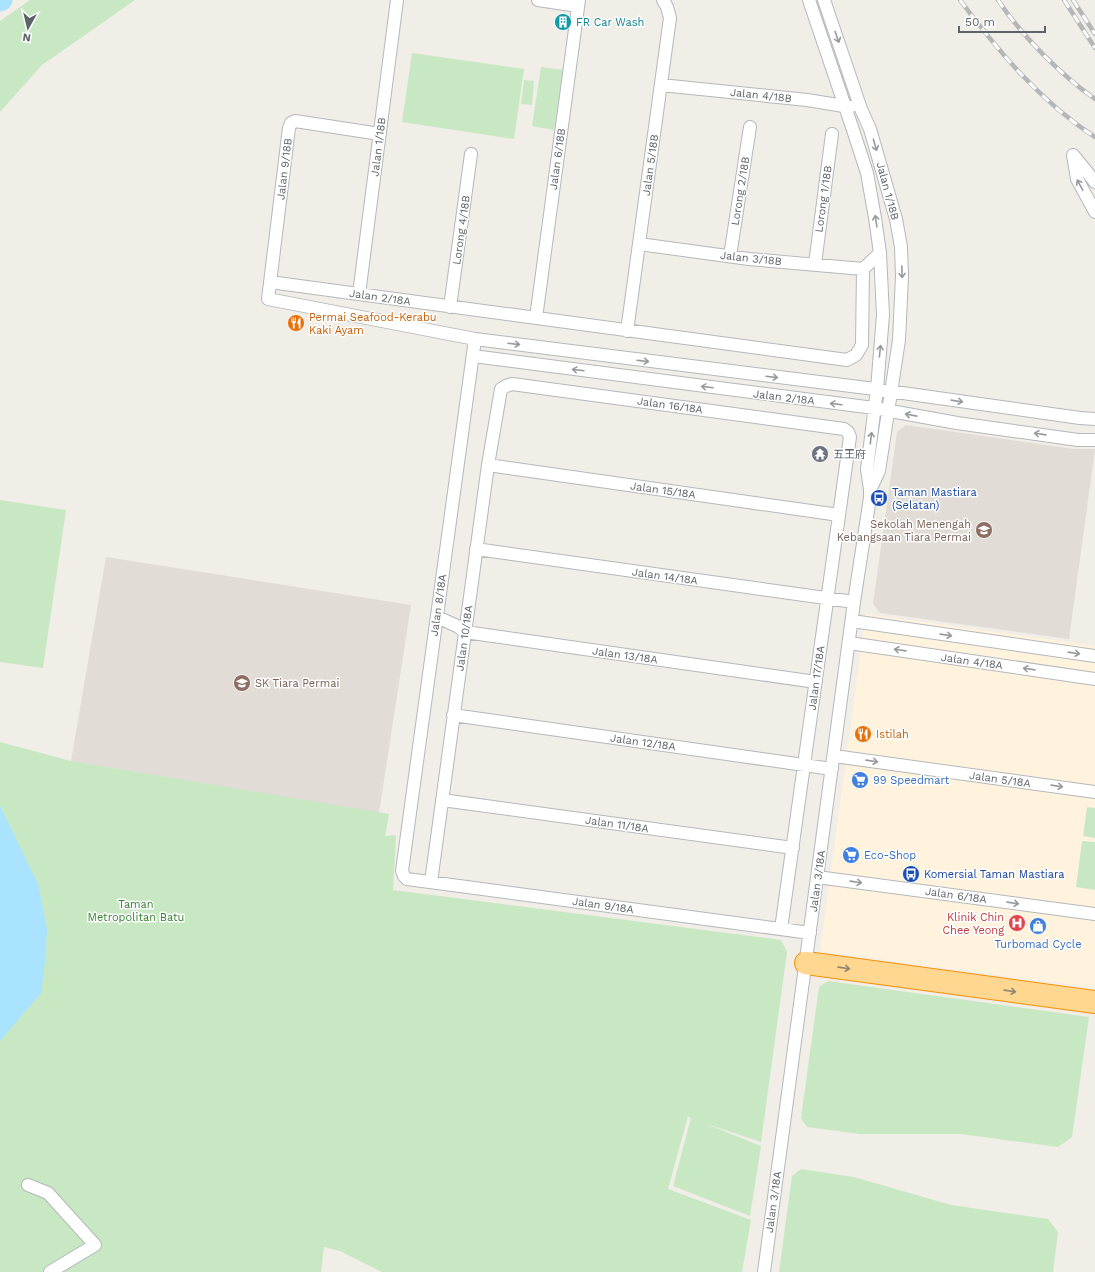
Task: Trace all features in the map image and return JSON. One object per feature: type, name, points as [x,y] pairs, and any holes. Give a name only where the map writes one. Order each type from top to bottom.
[{"type":"highway","points":[[806,963],[1095,1002]]},
{"type":"street","name":"Jalan 1/18B","points":[[359,294],[397,0]]},
{"type":"street","points":[[538,0],[578,3]]},
{"type":"street","name":"Jalan 5/18B","points":[[627,331],[670,18],[667,6],[663,0]]},
{"type":"street","name":"Jalan 1/18B","points":[[809,0],[866,173],[875,218],[880,254],[883,315],[874,408]]},
{"type":"street","name":"Jalan 1/18B","points":[[824,0],[861,109],[870,129],[888,187],[896,218],[901,247],[902,276],[899,340],[887,411]]},
{"type":"street","name":"Jalan 6/18B","points":[[536,318],[578,3]]},
{"type":"street","name":"Jalan 4/18B","points":[[661,85],[807,100],[861,109]]},
{"type":"street","name":"Jalan 9/18B","points":[[380,134],[295,121],[291,124],[289,128],[268,299],[475,339]]},
{"type":"street","name":"Lorong 2/18B","points":[[730,256],[750,127]]},
{"type":"street","name":"Lorong 1/18B","points":[[815,264],[832,134]]},
{"type":"street","name":"Lorong 4/18B","points":[[450,306],[471,154]]},
{"type":"street","points":[[1095,182],[1074,155],[1077,179],[1095,212]]},
{"type":"street","name":"Jalan 3/18B","points":[[639,244],[749,259],[863,269]]},
{"type":"street","points":[[880,254],[863,269],[882,282]]},
{"type":"street","name":"Jalan 2/18A","points":[[270,282],[847,360],[856,356],[862,345],[863,269]]},
{"type":"street","name":"Jalan 2/18A","points":[[475,339],[877,389],[1095,419]]},
{"type":"street","name":"Jalan 8/18A","points":[[402,871],[475,339]]},
{"type":"street","name":"Jalan 2/18A","points":[[473,356],[874,408],[958,424],[1078,440],[1095,440]]},
{"type":"street","name":"Jalan 16/18A","points":[[499,394],[501,389],[512,384],[844,429]]},
{"type":"street","name":"Jalan 10/18A","points":[[431,882],[476,549],[499,394]]},
{"type":"street","name":"Jalan 3/18A","points":[[764,1272],[870,490],[867,469],[874,408]]},
{"type":"street","name":"Jalan 3/18A","points":[[870,490],[879,471],[887,411]]},
{"type":"street","name":"Jalan 17/18A","points":[[782,929],[850,437],[848,432],[844,429]]},
{"type":"street","name":"Jalan 15/18A","points":[[488,465],[839,515]]},
{"type":"street","name":"Jalan 14/18A","points":[[476,549],[854,602]]},
{"type":"street","name":"Jalan 13/18A","points":[[437,617],[457,626],[465,632],[816,682]]},
{"type":"street","name":"Jalan 4/18A","points":[[852,621],[1095,656]]},
{"type":"street","name":"Jalan 4/18A","points":[[849,643],[1095,679]]},
{"type":"street","points":[[1048,672],[1051,650]]},
{"type":"street","name":"Jalan 12/18A","points":[[453,715],[832,769]]},
{"type":"street","name":"Jalan 5/18A","points":[[834,756],[1095,792]]},
{"type":"street","name":"Jalan 11/18A","points":[[442,800],[793,848]]},
{"type":"street","name":"Jalan 9/18A","points":[[402,871],[407,879],[810,932]]},
{"type":"street","name":"Jalan 6/18A","points":[[817,876],[1095,914]]},
{"type":"street","points":[[28,1185],[48,1194],[95,1245],[50,1272]]},
{"type":"shaded area","name":"Sekolah Menengah Kebangsaan Tiara Permai","points":[[906,425],[1074,449],[1095,449],[1069,639],[880,613],[873,604],[897,432]]},
{"type":"shaded area","name":"SK Tiara Permai","points":[[106,557],[411,605],[379,813],[71,761]]},
{"type":"shaded area","points":[[866,614],[1095,646],[1095,988],[820,951]]},
{"type":"green space","points":[[30,0],[135,0],[42,65],[0,112],[0,21]]},
{"type":"green space","points":[[412,53],[524,69],[514,139],[402,122]]},
{"type":"green space","points":[[541,67],[563,70],[554,130],[532,126]]},
{"type":"green space","points":[[524,80],[534,81],[532,105],[521,104]]},
{"type":"green space","points":[[0,500],[66,510],[43,668],[0,662]]},
{"type":"green space","name":"Taman Metropolitan Batu","points":[[0,742],[71,761],[389,814],[385,836],[396,835],[393,890],[781,940],[787,952],[761,1142],[704,1123],[761,1146],[750,1216],[673,1186],[691,1118],[688,1116],[668,1189],[751,1220],[742,1272],[382,1272],[340,1251],[324,1247],[321,1272],[0,1272]]},
{"type":"green space","points":[[1087,807],[1095,808],[1095,838],[1083,836]]},
{"type":"green space","points":[[1082,841],[1095,842],[1095,890],[1076,887]]},
{"type":"green space","points":[[828,981],[1089,1017],[1072,1137],[1058,1147],[961,1134],[860,1134],[807,1127],[801,1118],[819,987]]},
{"type":"green space","points":[[801,1169],[854,1177],[951,1205],[1048,1219],[1058,1232],[1053,1272],[779,1272],[792,1176]]},
{"type":"water","points":[[0,806],[38,884],[47,929],[41,993],[0,1041]]},
{"type":"railway","points":[[960,0],[1005,57],[1039,92],[1056,108],[1095,137]]},
{"type":"railway","points":[[998,0],[1018,27],[1042,54],[1095,99]]},
{"type":"railway","points":[[1064,0],[1095,48]]},
{"type":"railway","points":[[1073,0],[1095,34]]},
{"type":"place","name":"FR Car Wash","points":[[563,22]]},
{"type":"place","name":"Permai Seafood-Kerabu Kaki Ayam","points":[[296,323]]},
{"type":"place","name":"五王府","points":[[820,454]]},
{"type":"place","name":"Taman Mastiara (Selatan)","points":[[879,498]]},
{"type":"place","name":"Sekolah Menengah Kebangsaan Tiara Permai","points":[[984,530]]},
{"type":"place","name":"SK Tiara Permai","points":[[242,683]]},
{"type":"place","name":"Istilah","points":[[863,734]]},
{"type":"place","name":"99 Speedmart","points":[[860,780]]},
{"type":"place","name":"Eco-Shop","points":[[851,855]]},
{"type":"place","name":"Komersial Taman Mastiara","points":[[911,874]]},
{"type":"place","name":"Klinik Chin Chee Yeong","points":[[1017,923]]},
{"type":"place","name":"Turbomad Cycle","points":[[1038,926]]}]
